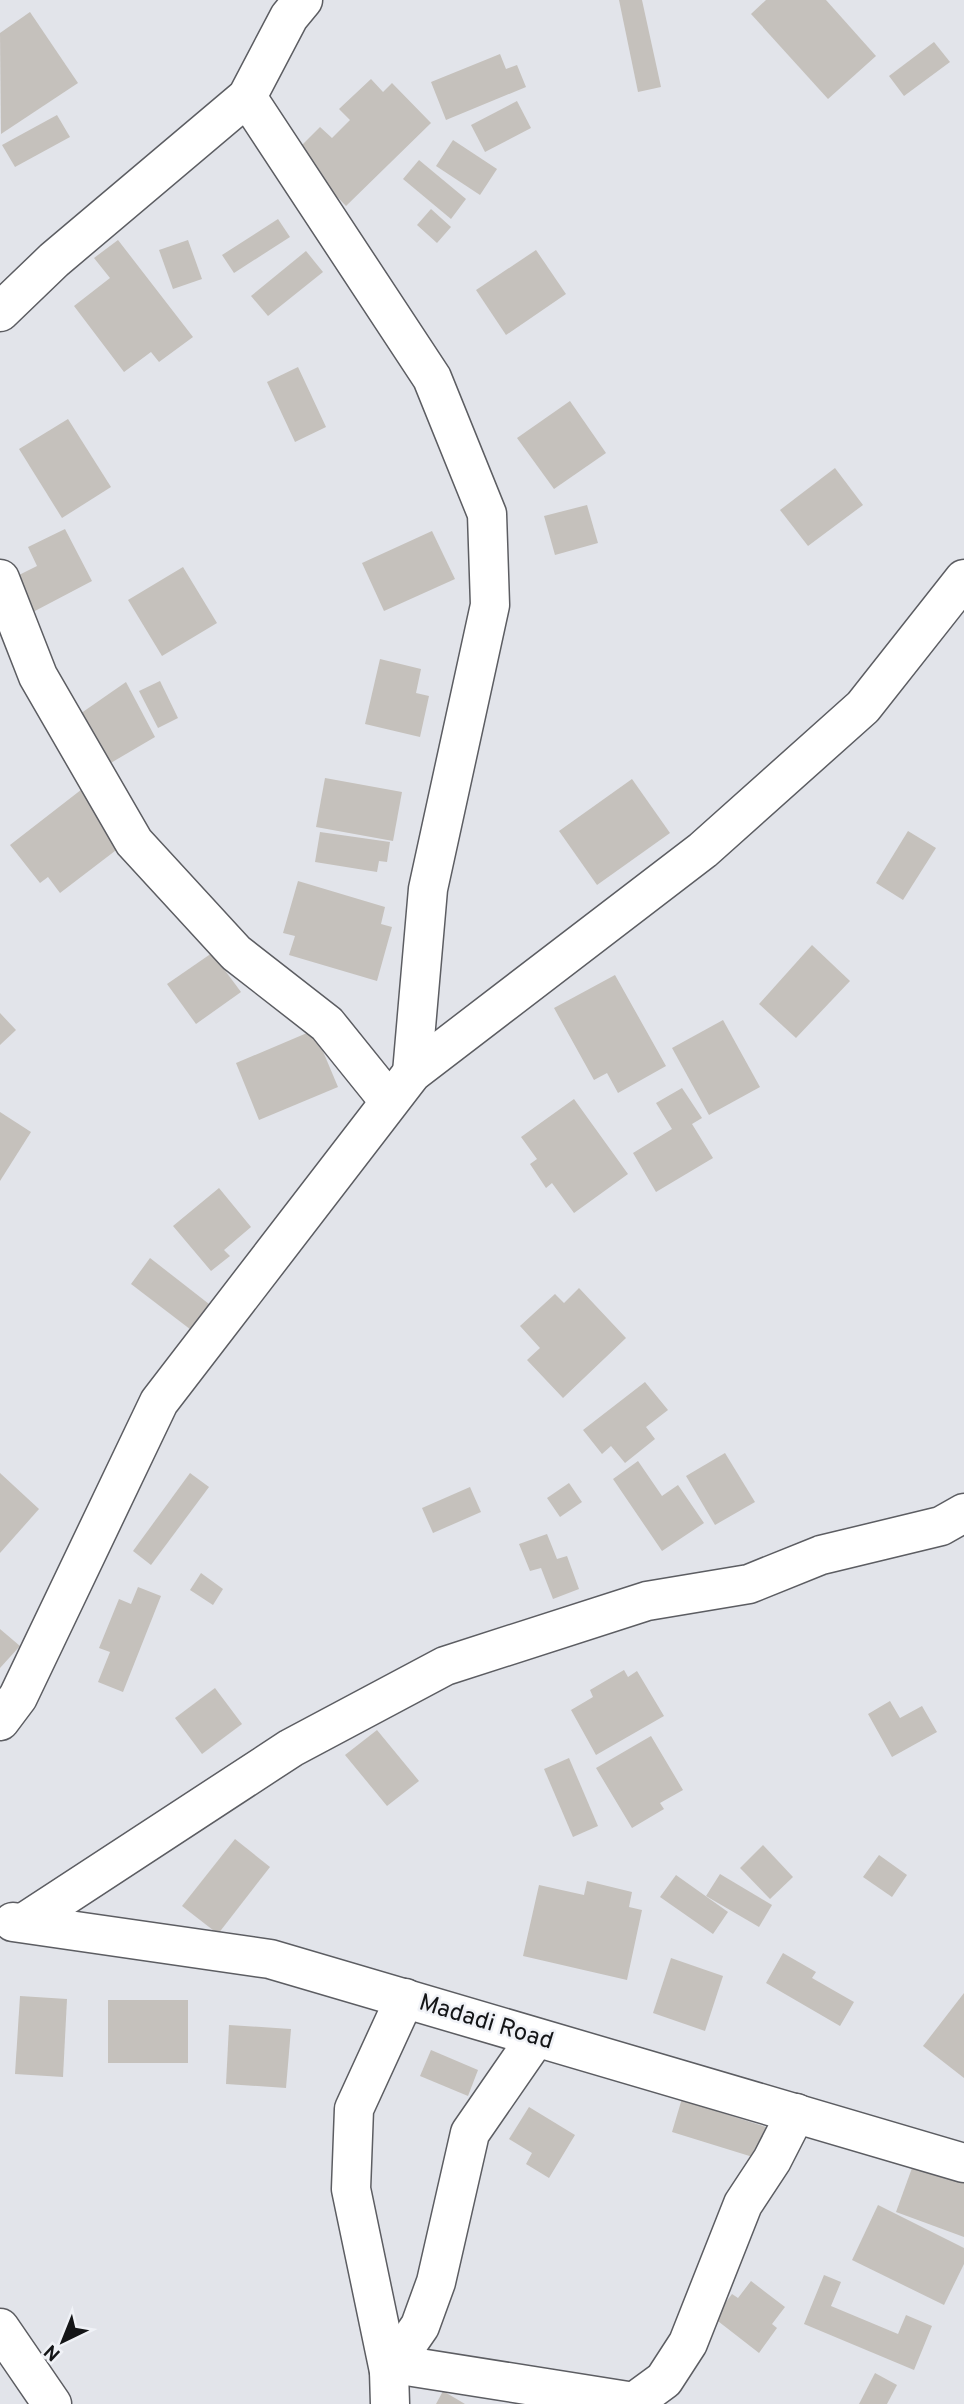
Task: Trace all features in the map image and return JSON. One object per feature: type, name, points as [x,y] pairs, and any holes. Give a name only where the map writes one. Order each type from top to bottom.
[{"type":"street","points":[[0,312],[54,260],[247,97],[289,17],[303,0]]},
{"type":"street","points":[[247,97],[432,378],[487,514],[490,605],[428,889],[400,1087]]},
{"type":"street","points":[[0,579],[38,676],[134,842],[236,953],[327,1024],[400,1087]]},
{"type":"street","points":[[0,1721],[18,1697],[159,1402],[400,1087],[704,850],[863,707],[964,579]]},
{"type":"street","points":[[13,1922],[291,1748],[445,1666],[647,1601],[749,1584],[821,1555],[941,1527],[964,1513]]},
{"type":"street","name":"Madadi Road","points":[[13,1922],[270,1959],[964,2163]]},
{"type":"street","points":[[391,2380],[351,2189],[354,2109],[405,1998]]},
{"type":"street","points":[[391,2380],[420,2326],[436,2282],[470,2133],[535,2039]]},
{"type":"street","points":[[391,2380],[634,2402],[664,2380],[688,2343],[743,2204],[772,2160],[796,2113]]},
{"type":"street","points":[[0,2328],[52,2404]]},
{"type":"building","points":[[619,0],[642,0],[661,87],[638,92]]},
{"type":"building","points":[[766,0],[826,0],[876,56],[828,99],[751,14]]},
{"type":"building","points":[[30,12],[78,83],[1,134],[0,33]]},
{"type":"building","points":[[934,42],[950,62],[904,96],[889,76]]},
{"type":"building","points":[[500,54],[506,69],[517,65],[526,87],[446,120],[431,82]]},
{"type":"building","points":[[371,79],[383,92],[392,83],[431,123],[346,206],[294,153],[320,127],[332,138],[350,120],[339,109]]},
{"type":"building","points":[[517,101],[531,128],[485,152],[471,125]]},
{"type":"building","points":[[57,115],[70,137],[15,167],[2,145]]},
{"type":"building","points":[[453,140],[497,169],[480,195],[436,166]]},
{"type":"building","points":[[419,160],[466,199],[451,219],[403,179]]},
{"type":"building","points":[[431,209],[451,227],[437,243],[417,225]]},
{"type":"building","points":[[278,219],[290,237],[234,273],[222,255]]},
{"type":"building","points":[[118,240],[193,337],[159,362],[151,352],[124,372],[74,306],[110,278],[94,258]]},
{"type":"building","points":[[188,240],[202,279],[173,289],[159,250]]},
{"type":"building","points":[[536,250],[566,294],[506,335],[476,290]]},
{"type":"building","points":[[306,251],[323,272],[268,316],[251,296]]},
{"type":"building","points":[[298,367],[326,427],[295,442],[267,382]]},
{"type":"building","points":[[570,401],[606,453],[554,489],[517,438]]},
{"type":"building","points":[[68,419],[111,487],[62,518],[19,449]]},
{"type":"building","points":[[835,468],[863,505],[808,546],[780,510]]},
{"type":"building","points":[[587,505],[598,543],[555,555],[544,516]]},
{"type":"building","points":[[65,529],[92,581],[33,612],[15,577],[37,566],[28,547]]},
{"type":"building","points":[[432,531],[455,579],[384,611],[362,563]]},
{"type":"building","points":[[183,567],[217,623],[162,656],[128,600]]},
{"type":"building","points":[[380,659],[421,669],[416,693],[429,696],[420,737],[365,724]]},
{"type":"building","points":[[160,681],[178,718],[158,728],[139,691]]},
{"type":"building","points":[[126,682],[155,737],[109,764],[77,716]]},
{"type":"building","points":[[325,778],[402,792],[393,841],[316,827]]},
{"type":"building","points":[[632,779],[670,833],[597,885],[559,831]]},
{"type":"building","points":[[86,786],[128,841],[60,893],[48,877],[40,883],[10,845]]},
{"type":"building","points":[[908,831],[936,848],[903,900],[876,883]]},
{"type":"building","points":[[320,832],[390,842],[387,862],[379,861],[377,872],[315,862]]},
{"type":"building","points":[[298,881],[385,907],[381,924],[392,927],[377,981],[289,955],[295,936],[283,933]]},
{"type":"building","points":[[812,945],[850,981],[796,1038],[759,1004]]},
{"type":"building","points":[[212,953],[241,992],[196,1024],[167,984]]},
{"type":"building","points":[[615,975],[666,1066],[618,1093],[607,1073],[594,1080],[554,1008]]},
{"type":"building","points":[[0,1013],[16,1030],[0,1045]]},
{"type":"building","points":[[723,1020],[760,1087],[709,1115],[672,1048]]},
{"type":"building","points":[[314,1030],[338,1087],[259,1120],[236,1063]]},
{"type":"building","points":[[682,1088],[702,1118],[692,1124],[713,1158],[656,1192],[633,1153],[672,1129],[656,1103]]},
{"type":"building","points":[[574,1099],[628,1174],[574,1213],[552,1183],[546,1188],[530,1164],[537,1159],[521,1137]]},
{"type":"building","points":[[0,1112],[31,1132],[0,1181]]},
{"type":"building","points":[[219,1188],[251,1227],[224,1250],[230,1256],[211,1271],[173,1226]]},
{"type":"building","points":[[150,1258],[218,1311],[199,1336],[131,1284]]},
{"type":"building","points":[[579,1288],[626,1338],[563,1398],[527,1360],[540,1348],[520,1326],[555,1294],[564,1303]]},
{"type":"building","points":[[645,1382],[668,1410],[646,1427],[655,1439],[625,1463],[611,1446],[602,1454],[583,1430]]},
{"type":"building","points":[[725,1453],[755,1502],[715,1525],[686,1476]]},
{"type":"building","points":[[638,1461],[662,1496],[678,1485],[704,1523],[662,1551],[613,1479]]},
{"type":"building","points":[[0,1473],[39,1509],[0,1553]]},
{"type":"building","points":[[190,1473],[209,1487],[151,1565],[133,1551]]},
{"type":"building","points":[[569,1483],[582,1502],[560,1517],[547,1498]]},
{"type":"building","points":[[470,1487],[481,1512],[433,1533],[422,1508]]},
{"type":"building","points":[[547,1534],[557,1559],[567,1556],[579,1589],[553,1599],[541,1568],[530,1571],[519,1544]]},
{"type":"building","points":[[201,1573],[223,1589],[213,1605],[190,1590]]},
{"type":"building","points":[[138,1587],[161,1596],[123,1692],[98,1682],[110,1652],[99,1648],[119,1599],[131,1604]]},
{"type":"building","points":[[0,1629],[20,1646],[0,1668]]},
{"type":"building","points":[[624,1670],[628,1677],[637,1671],[664,1716],[596,1755],[571,1710],[593,1697],[590,1690]]},
{"type":"building","points":[[215,1688],[242,1724],[202,1754],[175,1718]]},
{"type":"building","points":[[890,1701],[900,1718],[922,1706],[937,1732],[892,1757],[868,1714]]},
{"type":"building","points":[[377,1730],[419,1781],[387,1806],[345,1755]]},
{"type":"building","points":[[651,1736],[683,1790],[660,1803],[664,1809],[632,1828],[596,1768]]},
{"type":"building","points":[[569,1758],[598,1826],[573,1837],[544,1769]]},
{"type":"building","points":[[235,1839],[270,1867],[218,1934],[182,1906]]},
{"type":"building","points":[[763,1845],[793,1877],[770,1899],[740,1868]]},
{"type":"building","points":[[879,1855],[907,1875],[892,1897],[863,1877]]},
{"type":"building","points":[[720,1874],[772,1905],[759,1927],[706,1896]]},
{"type":"building","points":[[676,1875],[728,1912],[713,1934],[660,1897]]},
{"type":"building","points":[[587,1881],[632,1892],[629,1907],[642,1910],[627,1980],[523,1956],[539,1885],[584,1895]]},
{"type":"building","points":[[783,1953],[816,1972],[812,1978],[854,2002],[840,2026],[766,1983]]},
{"type":"building","points":[[671,1958],[723,1976],[705,2031],[653,2013]]},
{"type":"building","points":[[964,1993],[964,2078],[923,2046]]},
{"type":"building","points":[[20,1996],[67,1999],[63,2077],[15,2074]]},
{"type":"building","points":[[108,2000],[188,2000],[188,2063],[108,2063]]},
{"type":"building","points":[[229,2025],[291,2029],[286,2088],[226,2084]]},
{"type":"building","points":[[431,2050],[478,2070],[468,2096],[420,2076]]},
{"type":"building","points":[[686,2085],[724,2096],[719,2112],[766,2127],[756,2158],[672,2132]]},
{"type":"building","points":[[529,2107],[575,2135],[549,2178],[526,2164],[532,2153],[509,2139]]},
{"type":"building","points":[[916,2157],[964,2175],[964,2237],[896,2212]]},
{"type":"building","points":[[878,2205],[964,2248],[964,2264],[944,2305],[852,2260]]},
{"type":"building","points":[[824,2275],[841,2282],[831,2306],[898,2334],[906,2315],[932,2326],[914,2370],[804,2324]]},
{"type":"building","points":[[751,2281],[785,2307],[772,2324],[777,2328],[759,2353],[714,2318],[732,2294],[738,2298]]},
{"type":"building","points":[[875,2373],[897,2385],[887,2404],[859,2404]]},
{"type":"building","points":[[443,2391],[465,2404],[436,2404]]}]
